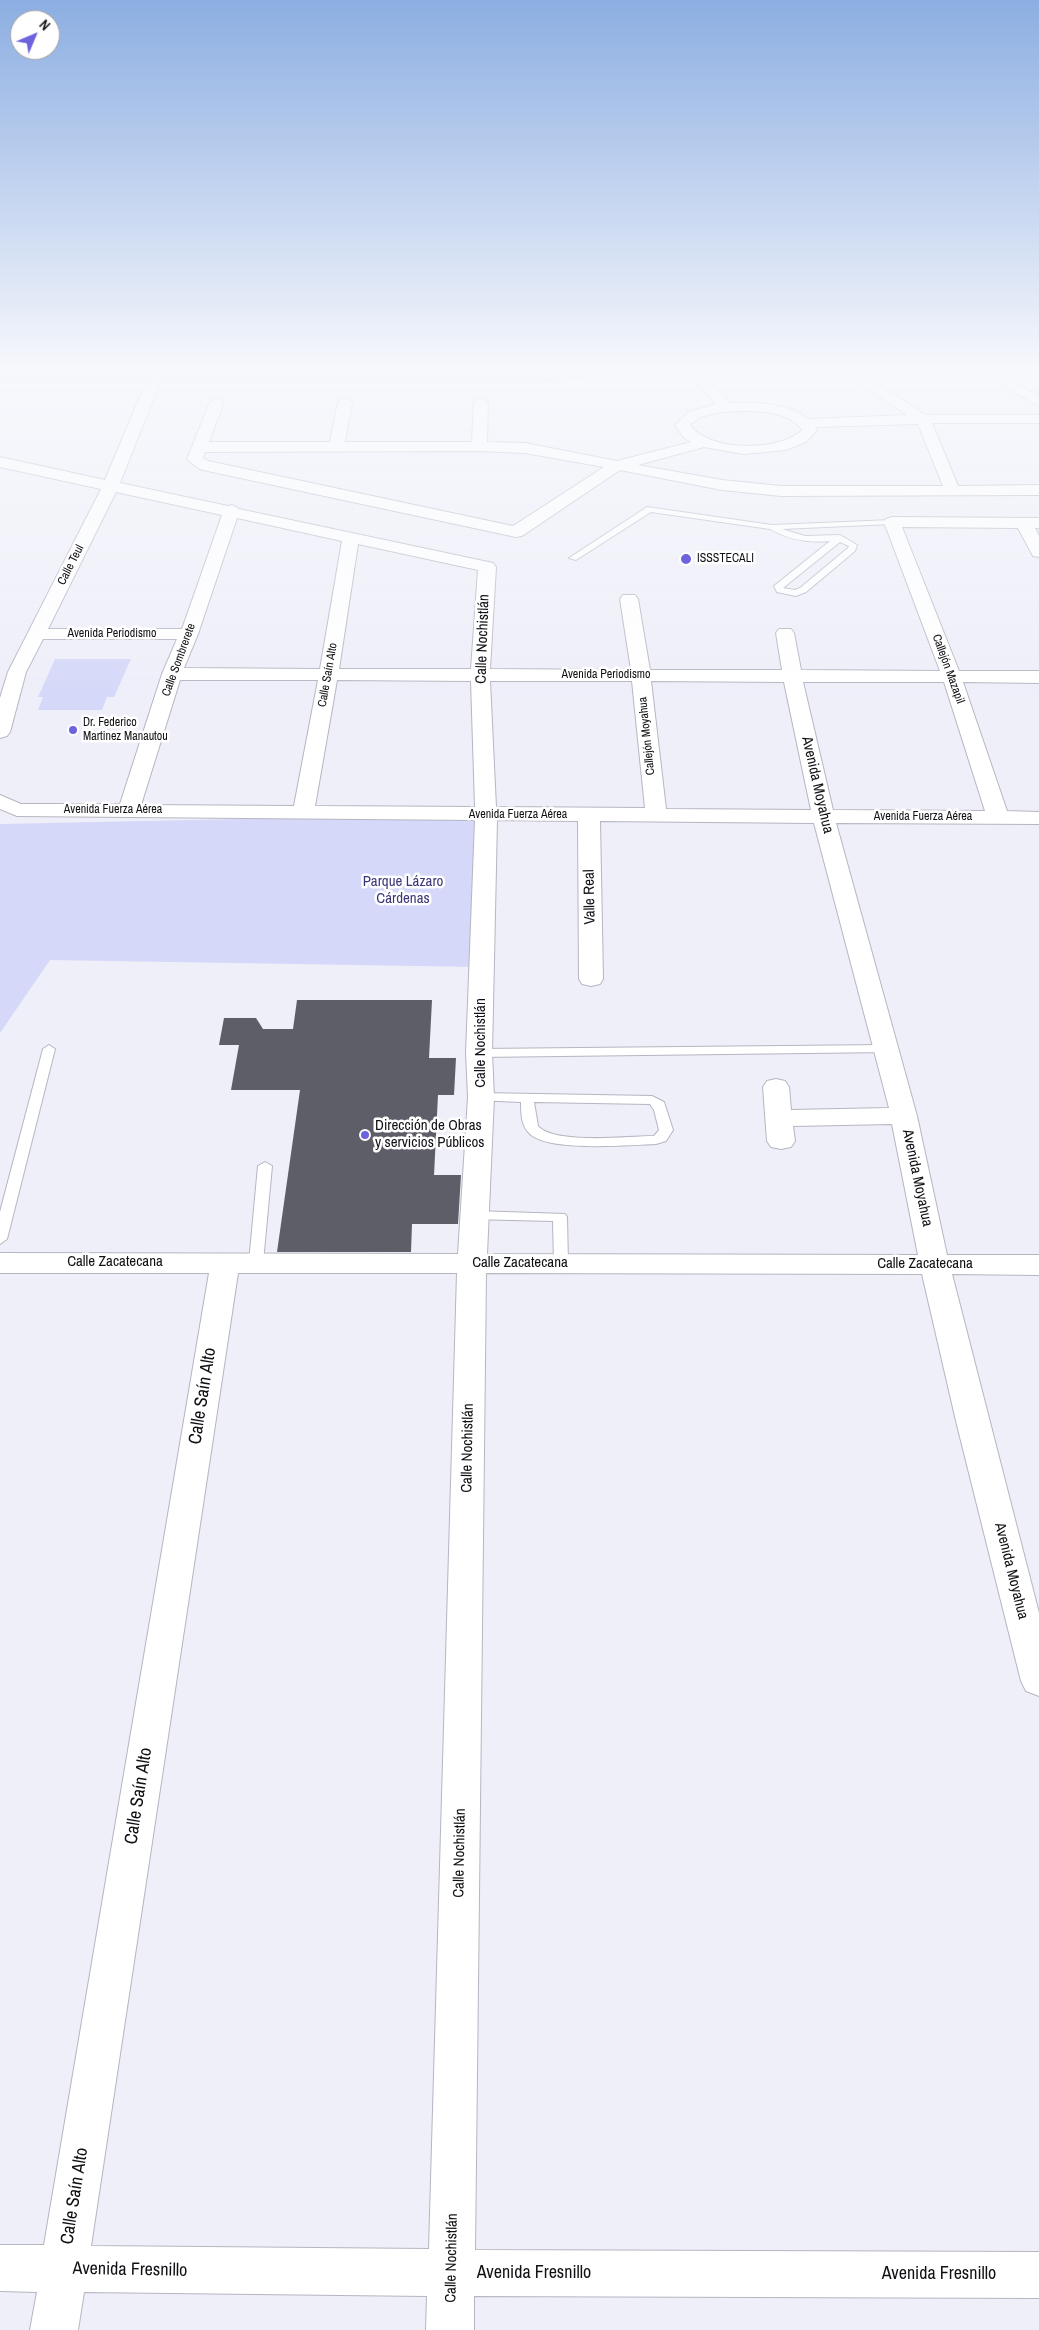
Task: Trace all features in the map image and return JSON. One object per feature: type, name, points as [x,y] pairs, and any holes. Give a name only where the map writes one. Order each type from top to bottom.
[{"type":"street","points":[[81,479],[351,537]]},
{"type":"street","name":"Calle Teul","points":[[0,732],[8,672],[36,634],[114,479]]},
{"type":"street","points":[[267,479],[516,532],[597,479]]},
{"type":"street","points":[[689,479],[722,485],[781,491],[1039,490]]},
{"type":"street","points":[[948,479],[952,489]]},
{"type":"street","name":"Calle Sombrerete","points":[[129,810],[172,674],[189,634],[232,510]]},
{"type":"street","points":[[894,528],[1033,527],[1039,552]]},
{"type":"street","name":"Callejón Mazapil","points":[[894,528],[952,677],[998,817]]},
{"type":"street","name":"Calle Nochistlán","points":[[351,537],[487,567],[480,674],[486,815],[479,1053],[482,1097],[472,1263],[450,2330]]},
{"type":"street","name":"Calle Saín Alto","points":[[302,813],[329,674],[351,537]]},
{"type":"street","name":"Callejón Moyahua","points":[[629,600],[641,675],[656,814]]},
{"type":"street","name":"Avenida Moyahua","points":[[785,633],[791,676],[823,816],[904,1116],[934,1263],[975,1434],[1039,1680]]},
{"type":"street","name":"Avenida Periodismo","points":[[36,634],[189,634]]},
{"type":"street","name":"Avenida Periodismo","points":[[172,674],[1039,677]]},
{"type":"street","name":"Avenida Fuerza Aérea","points":[[0,801],[17,810],[1039,818]]},
{"type":"street","name":"Valle Real","points":[[589,814],[591,979]]},
{"type":"street","points":[[776,1087],[780,1129],[904,1116]]},
{"type":"street","name":"Calle Saín Alto","points":[[54,2330],[63,2269],[240,1262]]},
{"type":"street","name":"Calle Zacatecana","points":[[0,1263],[934,1263],[1039,1265]]},
{"type":"street","name":"Avenida Fresnillo","points":[[0,2268],[452,2273],[1039,2275]]},
{"type":"lane","points":[[573,558],[650,509],[772,527],[894,528]]},
{"type":"lane","points":[[772,527],[783,534],[804,538],[839,538],[852,545],[852,549],[803,590],[796,593],[780,590],[778,586],[839,538],[852,527]]},
{"type":"lane","points":[[0,1239],[49,1048]]},
{"type":"lane","points":[[479,1053],[886,1049]]},
{"type":"lane","points":[[482,1097],[527,1097],[652,1100],[657,1102],[661,1110],[666,1130],[661,1138],[656,1140],[594,1141],[552,1139],[538,1134],[529,1123],[527,1097]]},
{"type":"lane","points":[[240,1262],[265,1166]]},
{"type":"lane","points":[[475,1216],[560,1217],[561,1263]]},
{"type":"green space","points":[[55,659],[131,659],[114,697],[107,697],[102,710],[38,710],[43,697],[38,697]]},
{"type":"green space","name":"Parque Lázaro Cárdenas","points":[[481,814],[478,967],[50,960],[0,1033],[0,824]]},
{"type":"building","name":"Dirección de Obras y servicios Públicos","points":[[297,1000],[432,1000],[429,1058],[456,1058],[454,1095],[438,1095],[434,1175],[461,1175],[458,1224],[412,1224],[411,1252],[277,1252],[300,1090],[231,1090],[239,1045],[219,1045],[224,1018],[256,1018],[263,1029],[293,1029]]},
{"type":"place","name":"ISSSTECALI","points":[[686,559]]},
{"type":"place","name":"Dr. Federico Martinez Manautou","points":[[73,730]]},
{"type":"place","name":"Dirección de Obras y servicios Públicos","points":[[365,1135]]}]
